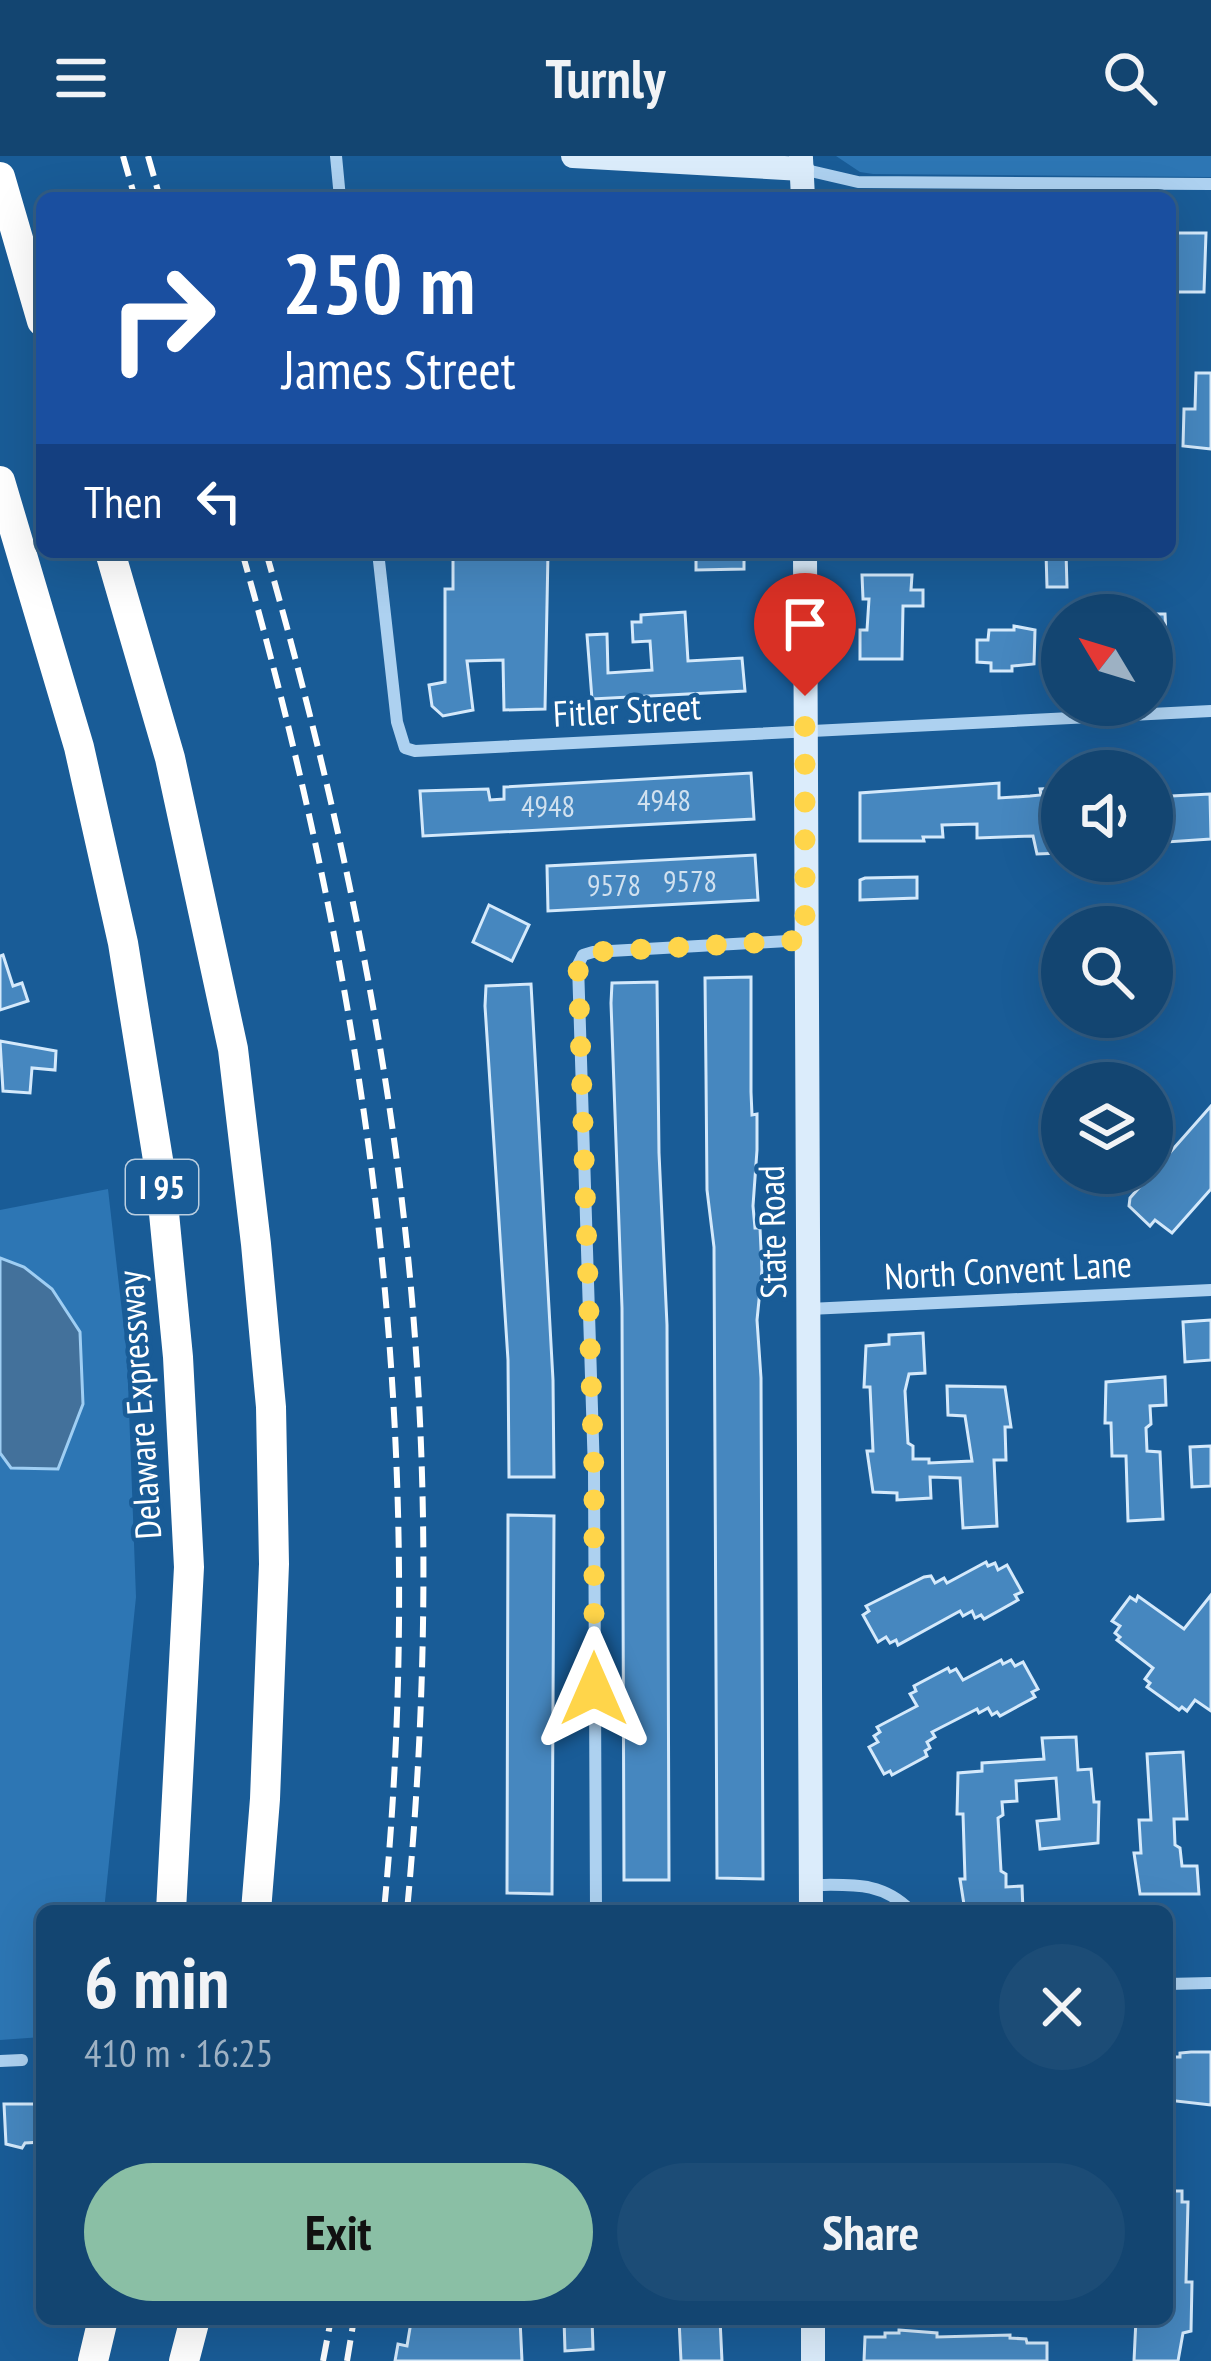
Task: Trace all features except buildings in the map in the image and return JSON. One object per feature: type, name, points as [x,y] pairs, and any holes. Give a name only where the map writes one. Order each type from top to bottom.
[{"type":"highway","points":[[0,177],[36,300]]},
{"type":"highway","name":"Delaware Expressway","points":[[0,481],[80,748],[123,943],[160,1172],[178,1357],[189,1567],[171,1905]]},
{"type":"highway","name":"I 95","points":[[112,558],[170,758],[233,1049],[256,1244],[272,1407],[274,1564],[256,1905]]},
{"type":"highway","points":[[93,2361],[102,2325]]},
{"type":"highway","points":[[184,2361],[193,2325]]},
{"type":"main road","points":[[573,156],[802,163]]},
{"type":"main road","name":"State Road","points":[[805,558],[812,1905]]},
{"type":"main road","points":[[813,2325],[813,2361]]},
{"type":"street","points":[[336,156],[339,192]]},
{"type":"street","points":[[802,163],[858,182],[1211,184]]},
{"type":"street","name":"Fitler Street","points":[[379,558],[393,699],[405,748],[415,751],[1211,711]]},
{"type":"street","points":[[596,1905],[594,1472],[578,965],[583,955],[593,952],[805,940]]},
{"type":"street","name":"North Convent Lane","points":[[808,1309],[1211,1290]]},
{"type":"street","points":[[812,1885],[865,1885],[905,1905]]},
{"type":"street","points":[[1173,1984],[1211,1983]]},
{"type":"street","points":[[0,2061],[22,2060]]},
{"type":"shaded area","points":[[836,156],[1211,156],[1211,177],[873,174],[860,172]]},
{"type":"shaded area","points":[[108,1189],[127,1356],[136,1597],[105,1905],[36,1905],[36,2037],[0,2040],[0,1210]]},
{"type":"shaded area","points":[[0,1258],[24,1267],[52,1289],[80,1332],[83,1404],[58,1469],[11,1468],[0,1453]]},
{"type":"railway","points":[[123,156],[133,192]]},
{"type":"railway","points":[[148,156],[158,192]]},
{"type":"railway","points":[[244,558],[325,889],[378,1225],[393,1394],[399,1564],[396,1736],[384,1905]]},
{"type":"railway","points":[[268,558],[317,745],[361,941],[406,1238],[419,1410],[423,1553],[418,1768],[407,1905]]},
{"type":"railway","points":[[323,2361],[330,2325]]},
{"type":"railway","points":[[347,2361],[353,2325]]},
{"type":"route","points":[[594,1689],[594,1472],[578,965],[583,955],[593,952],[805,940],[805,696]]}]
